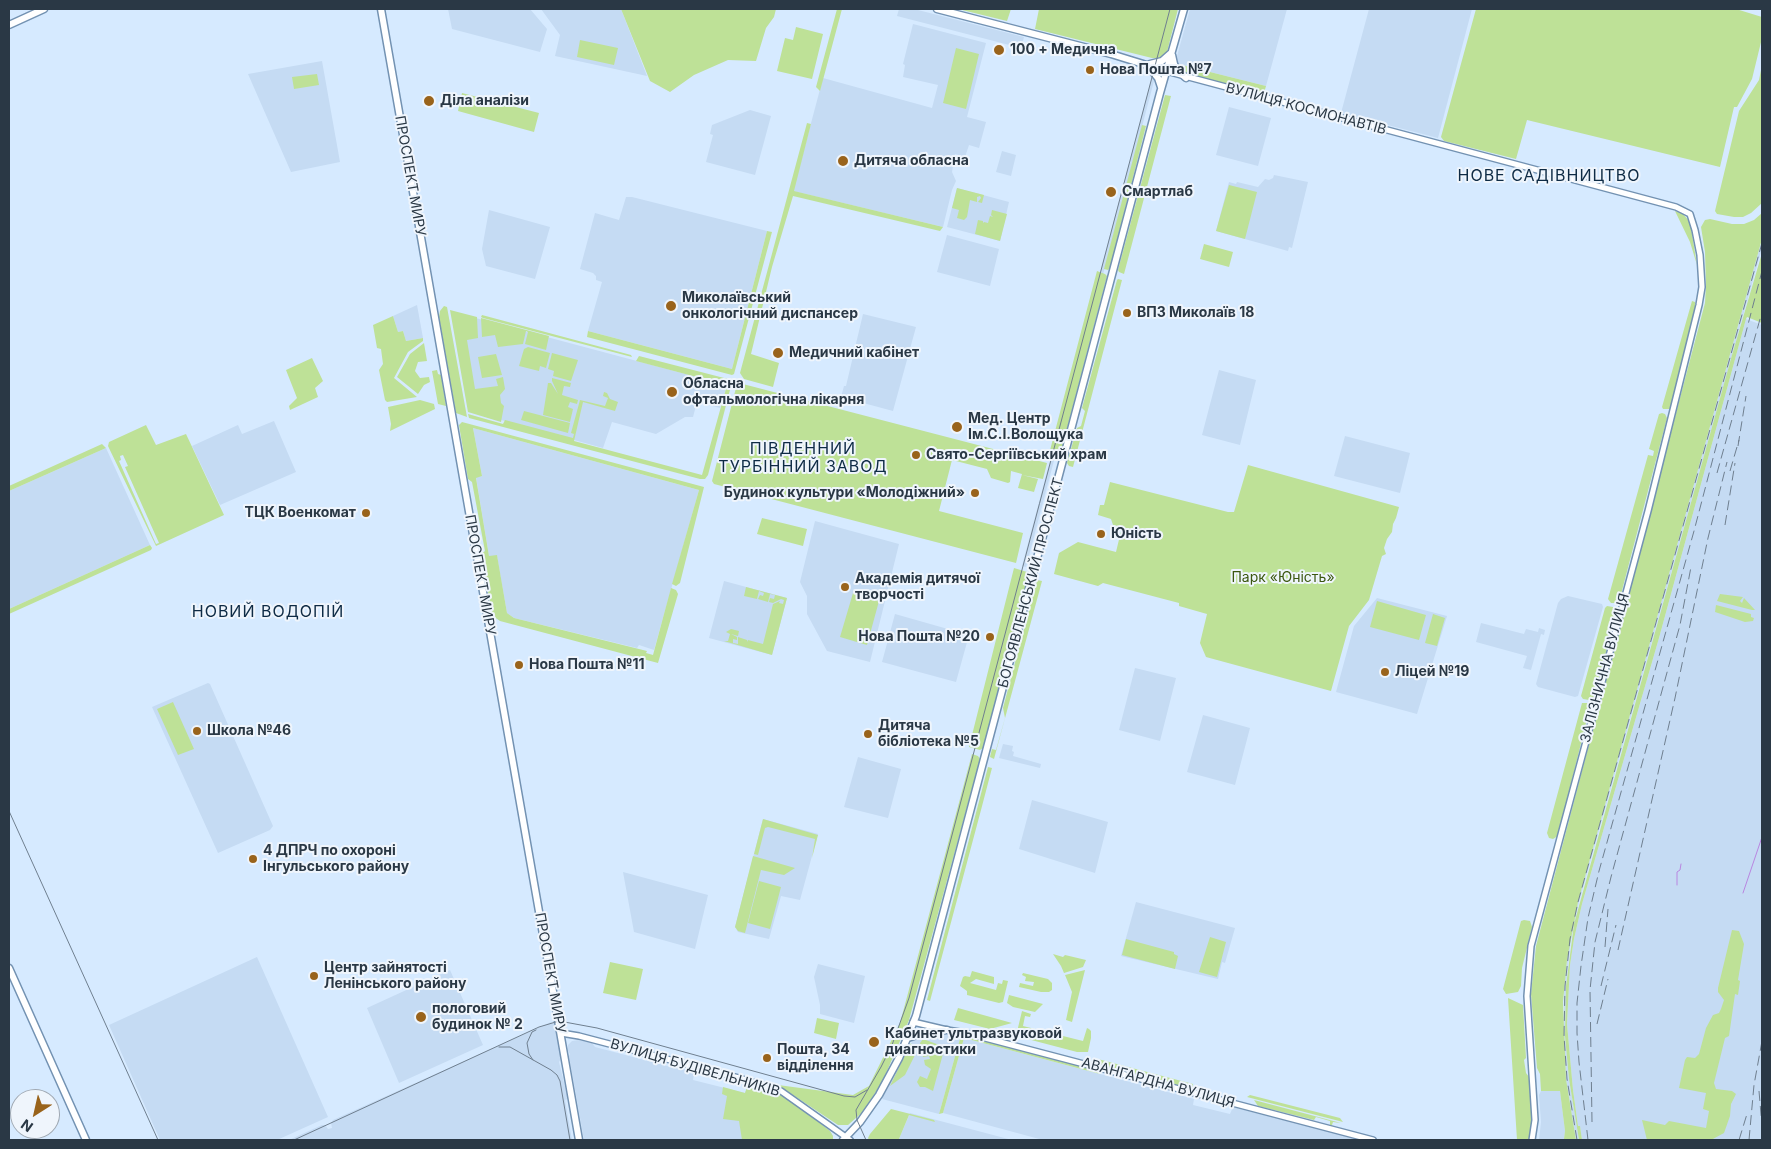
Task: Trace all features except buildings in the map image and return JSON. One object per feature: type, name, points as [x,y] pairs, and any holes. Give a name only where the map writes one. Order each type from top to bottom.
[{"type":"main road","points":[[9,25],[44,9]]},
{"type":"main road","name":"ПРОСПЕКТ МИРУ","points":[[381,9],[579,1140]]},
{"type":"main road","name":"ВУЛИЦЯ КОСМОНАВТІВ","points":[[937,9],[1146,64],[1166,71]]},
{"type":"main road","name":"БОГОЯВЛЕНСЬКИЙ ПРОСПЕКТ","points":[[846,1139],[879,1096],[914,1022],[1184,9]]},
{"type":"main road","points":[[1146,64],[1162,62],[1173,51]]},
{"type":"main road","points":[[1173,51],[1174,64],[1177,70],[1186,78]]},
{"type":"main road","points":[[1146,64],[1154,71],[1162,88]]},
{"type":"main road","points":[[9,968],[86,1140]]},
{"type":"main road","points":[[908,1038],[925,1032],[947,1030]]},
{"type":"street","name":"ВУЛИЦЯ КОСМОНАВТІВ","points":[[1166,71],[1186,78],[1572,178],[1676,207]]},
{"type":"street","name":"ЗАЛІЗНИЧНА ВУЛИЦЯ","points":[[1532,1140],[1535,1120],[1527,996],[1531,946],[1648,511],[1702,287],[1700,255],[1690,214],[1676,207]]},
{"type":"street","name":"АВАНГАРДНА ВУЛИЦЯ","points":[[914,1022],[966,1033],[1373,1140]]},
{"type":"street","name":"ВУЛИЦЯ БУДІВЕЛЬНИКІВ","points":[[561,1033],[579,1036],[739,1078],[781,1091],[846,1139]]},
{"type":"shaded area","points":[[448,9],[530,9],[547,29],[540,52],[452,29]]},
{"type":"shaded area","points":[[541,9],[621,9],[647,76],[555,56],[560,35]]},
{"type":"shaded area","points":[[899,9],[914,9],[1024,37],[1021,48],[897,16]]},
{"type":"shaded area","points":[[1170,9],[1173,9],[1026,567],[1022,566]]},
{"type":"shaded area","points":[[1190,9],[1287,9],[1266,86],[1178,64],[1177,56]]},
{"type":"shaded area","points":[[1369,9],[1472,9],[1438,138],[1341,113]]},
{"type":"shaded area","points":[[913,24],[986,43],[967,117],[986,122],[979,148],[969,145],[965,157],[955,154],[952,172],[956,181],[943,227],[793,191],[823,78],[932,108],[938,85],[903,77],[905,65],[903,64]]},
{"type":"shaded area","points":[[322,61],[340,162],[291,172],[248,74]]},
{"type":"shaded area","points":[[1229,107],[1271,118],[1258,166],[1216,155]]},
{"type":"shaded area","points":[[750,110],[771,116],[755,175],[706,162],[713,135],[710,134],[712,125]]},
{"type":"shaded area","points":[[1002,151],[1016,155],[1011,176],[996,172]]},
{"type":"shaded area","points":[[1274,175],[1308,182],[1292,248],[1289,247],[1288,251],[1216,231],[1229,182],[1258,187],[1265,179],[1269,180]]},
{"type":"shaded area","points":[[957,188],[1009,202],[1000,241],[947,227]]},
{"type":"shaded area","name":"Миколаївський онкологічний диспансер","points":[[626,197],[767,231],[732,369],[588,331],[602,282],[596,280],[596,276],[593,273],[580,269],[595,213],[619,220]]},
{"type":"shaded area","points":[[489,210],[550,227],[535,279],[486,266],[482,249]]},
{"type":"shaded area","points":[[947,235],[999,249],[990,286],[937,272]]},
{"type":"shaded area","points":[[1762,239],[1762,248],[1579,902],[1571,939],[1566,986],[1565,1036],[1569,1079],[1579,1140],[1576,1140],[1566,1079],[1564,1036],[1564,986],[1570,939],[1578,902]]},
{"type":"shaded area","points":[[417,305],[423,338],[406,341],[403,331],[398,332],[393,316]]},
{"type":"shaded area","points":[[453,312],[727,385],[720,408],[697,402],[693,417],[685,417],[656,434],[612,422],[603,448],[472,412]]},
{"type":"shaded area","points":[[863,314],[916,327],[893,411],[841,397],[844,386],[846,386]]},
{"type":"shaded area","points":[[1746,319],[1762,325],[1762,1140],[1582,1140],[1573,1090],[1567,1024],[1570,965],[1574,939],[1582,904],[1659,638]]},
{"type":"shaded area","points":[[1219,370],[1256,380],[1240,445],[1202,435]]},
{"type":"shaded area","points":[[274,421],[296,472],[220,505],[192,446],[238,425],[242,434]]},
{"type":"shaded area","points":[[473,428],[699,490],[654,650],[639,645],[637,648],[514,618],[507,613],[497,556],[489,556],[476,477],[482,476]]},
{"type":"shaded area","points":[[1345,436],[1410,453],[1400,493],[1334,476]]},
{"type":"shaded area","points":[[106,448],[150,545],[9,609],[9,491]]},
{"type":"shaded area","name":"Академія дитячої творчості","points":[[815,521],[899,544],[870,662],[827,651],[807,614],[807,596],[800,582]]},
{"type":"shaded area","points":[[724,581],[787,598],[772,655],[709,638]]},
{"type":"shaded area","points":[[1568,596],[1602,604],[1603,607],[1578,696],[1575,697],[1538,687],[1536,684],[1558,603],[1561,599]]},
{"type":"shaded area","name":"Ліцей №19","points":[[1377,598],[1447,616],[1417,714],[1336,692],[1354,626]]},
{"type":"shaded area","points":[[895,614],[969,635],[956,682],[882,662]]},
{"type":"shaded area","points":[[1481,623],[1524,634],[1526,629],[1538,632],[1539,628],[1545,630],[1544,635],[1541,634],[1531,670],[1523,668],[1527,656],[1476,642]]},
{"type":"shaded area","points":[[1135,668],[1176,678],[1160,741],[1119,730]]},
{"type":"shaded area","name":"Школа №46","points":[[208,683],[273,826],[270,830],[218,853],[152,707]]},
{"type":"shaded area","points":[[1203,715],[1250,728],[1235,785],[1187,772]]},
{"type":"shaded area","points":[[1003,744],[1013,746],[1013,756],[1041,764],[1040,768],[999,758]]},
{"type":"shaded area","points":[[858,757],[901,769],[888,818],[844,807]]},
{"type":"shaded area","points":[[1032,800],[1108,822],[1095,873],[1019,849]]},
{"type":"shaded area","points":[[763,819],[818,834],[800,900],[781,896],[769,939],[738,932],[735,927]]},
{"type":"shaded area","points":[[623,872],[708,895],[695,949],[634,932]]},
{"type":"shaded area","points":[[1136,902],[1235,928],[1225,963],[1222,962],[1218,979],[1121,956]]},
{"type":"shaded area","points":[[257,957],[328,1117],[277,1140],[160,1140],[109,1025]]},
{"type":"shaded area","points":[[818,964],[865,976],[854,1023],[820,1014],[814,977]]},
{"type":"shaded area","name":"пологовий будинок № 2","points":[[450,970],[483,1045],[399,1083],[367,1008]]},
{"type":"shaded area","points":[[551,1022],[554,1023],[562,1056],[559,1062],[568,1099],[565,1100],[572,1140],[289,1140],[322,1125],[325,1125],[328,1129],[332,1128],[331,1123],[333,1120]]},
{"type":"shaded area","points":[[926,1035],[961,1035],[939,1114],[882,1099],[913,1040]]},
{"type":"shaded area","points":[[964,1038],[1194,1099],[1193,1105],[1230,1114],[1233,1107],[1363,1140],[1043,1140],[943,1113]]},
{"type":"shaded area","points":[[579,1040],[592,1043],[595,1047],[671,1067],[676,1065],[690,1068],[694,1074],[693,1080],[745,1093],[747,1087],[774,1094],[777,1092],[830,1131],[833,1140],[584,1140],[568,1051],[568,1045],[572,1041]]},
{"type":"shaded area","points":[[1560,1090],[1565,1131],[1564,1139],[1539,1140],[1541,1122],[1539,1095],[1541,1091]]},
{"type":"shaded area","points":[[910,1113],[1012,1140],[899,1139]]},
{"type":"green space","points":[[621,9],[776,9],[774,17],[766,28],[756,61],[728,60],[694,75],[670,92],[650,81]]},
{"type":"green space","points":[[837,9],[842,9],[820,91],[816,87]]},
{"type":"green space","points":[[958,9],[1011,9],[1007,21]]},
{"type":"green space","points":[[1039,9],[1178,9],[1167,52],[1161,58],[1152,58],[1035,29]]},
{"type":"green space","points":[[1476,9],[1736,9],[1762,17],[1762,38],[1752,79],[1737,107],[1734,107],[1720,167],[1527,120],[1516,159],[1444,141],[1441,137]]},
{"type":"green space","points":[[796,27],[823,34],[812,79],[777,71],[785,38],[793,40]]},
{"type":"green space","points":[[580,40],[618,48],[614,65],[577,57]]},
{"type":"green space","points":[[956,48],[979,54],[966,109],[943,103]]},
{"type":"green space","points":[[1178,64],[1266,86],[1264,93],[1187,74]]},
{"type":"green space","points":[[1762,65],[1762,203],[1751,213],[1743,217],[1717,214],[1715,211],[1739,111],[1759,80]]},
{"type":"green space","points":[[317,74],[319,85],[294,89],[292,77]]},
{"type":"green space","points":[[462,93],[539,113],[534,132],[458,111]]},
{"type":"green space","points":[[1165,95],[1171,96],[1124,274],[1118,270]]},
{"type":"green space","points":[[807,123],[811,124],[794,191],[943,227],[940,231],[793,196],[772,267],[751,354],[779,363],[773,387],[744,379],[740,373]]},
{"type":"green space","points":[[1142,125],[1146,126],[1108,270],[1104,269]]},
{"type":"green space","points":[[1229,185],[1257,192],[1245,239],[1216,231]]},
{"type":"green space","points":[[957,188],[984,195],[982,203],[978,202],[981,198],[980,196],[977,197],[977,202],[970,200],[967,217],[964,220],[957,218],[959,210],[952,208]]},
{"type":"green space","points":[[992,210],[1007,214],[1000,241],[975,234],[978,220],[988,223],[990,216],[993,217],[991,215]]},
{"type":"green space","points":[[1675,211],[1683,214],[1690,222],[1697,265],[1690,242]]},
{"type":"green space","points":[[1762,213],[1762,239],[1578,902],[1567,960],[1563,1002],[1566,1079],[1576,1140],[1560,1140],[1564,1139],[1565,1131],[1560,1091],[1541,1091],[1540,1074],[1537,1068],[1531,994],[1536,946],[1705,303],[1705,252],[1701,227],[1705,220],[1710,219],[1732,224],[1744,224],[1754,220]]},
{"type":"green space","points":[[767,231],[772,232],[734,374],[587,337],[588,331],[732,369]]},
{"type":"green space","points":[[1204,244],[1233,252],[1229,267],[1200,259]]},
{"type":"green space","points":[[1762,253],[1762,323],[1747,317],[1746,319],[1659,638],[1582,904],[1574,939],[1570,965],[1567,1024],[1573,1090],[1582,1140],[1579,1140],[1569,1079],[1565,1036],[1566,986],[1574,924]]},
{"type":"green space","points":[[1097,271],[1107,276],[1059,459],[1048,458]]},
{"type":"green space","points":[[1118,279],[1122,280],[1073,467],[1069,466],[1067,463],[1077,428],[1081,426],[1085,411],[1082,408]]},
{"type":"green space","points":[[1692,301],[1695,302],[1695,307],[1671,409],[1663,409],[1662,407]]},
{"type":"green space","points":[[444,306],[447,307],[467,417],[456,413],[439,317],[440,311]]},
{"type":"green space","points":[[450,310],[477,317],[478,338],[467,340],[475,389],[498,386],[496,379],[503,377],[505,389],[500,395],[501,403],[504,406],[501,422],[468,412]]},
{"type":"green space","points":[[482,315],[631,355],[632,357],[483,318],[481,317]]},
{"type":"green space","points":[[393,316],[398,332],[403,331],[406,341],[423,338],[423,341],[408,352],[394,378],[417,397],[387,402],[379,370],[383,364],[381,349],[377,348],[373,325]]},
{"type":"green space","points":[[481,318],[549,336],[546,350],[525,344],[528,332],[526,331],[523,344],[498,347],[495,335],[482,337]]},
{"type":"green space","points":[[424,343],[427,361],[418,362],[415,371],[420,378],[429,377],[430,382],[424,385],[418,394],[397,377],[410,354]]},
{"type":"green space","points":[[528,347],[550,353],[546,368],[540,366],[539,371],[519,366],[524,349]]},
{"type":"green space","points":[[552,353],[578,360],[571,381],[553,376],[554,371],[548,369]]},
{"type":"green space","points":[[496,354],[502,375],[482,378],[478,357]]},
{"type":"green space","points":[[639,356],[728,379],[732,382],[708,475],[705,479],[469,418],[468,414],[503,424],[505,420],[573,438],[574,434],[571,433],[580,400],[605,406],[608,398],[603,396],[604,392],[607,393],[610,399],[618,402],[615,411],[583,402],[574,441],[702,475],[727,385],[636,361]]},
{"type":"green space","points":[[312,358],[323,381],[315,388],[318,397],[290,410],[289,406],[297,398],[286,370]]},
{"type":"green space","points":[[437,370],[438,374],[441,375],[446,406],[438,404],[432,371]]},
{"type":"green space","points":[[552,378],[571,383],[570,387],[564,386],[562,395],[578,400],[577,404],[570,402],[568,407],[573,409],[570,422],[543,415],[548,383],[551,383],[558,394]]},
{"type":"green space","points":[[737,384],[1047,463],[1043,479],[1022,475],[1038,479],[1034,492],[1018,488],[1022,474],[1011,471],[1010,482],[1008,483],[991,478],[987,469],[952,460],[939,511],[1023,533],[1016,563],[714,484],[712,481]]},
{"type":"green space","points":[[420,400],[434,404],[435,409],[390,431],[391,424],[388,407]]},
{"type":"green space","points":[[524,411],[570,423],[568,433],[521,420]]},
{"type":"green space","points":[[1662,413],[1667,418],[1619,602],[1611,603],[1608,599],[1648,455],[1653,456],[1654,451],[1649,449],[1659,414]]},
{"type":"green space","points":[[462,422],[704,487],[680,583],[676,586],[672,584],[699,490],[473,428],[482,476],[476,478],[489,556],[497,555],[507,613],[514,618],[647,651],[646,653],[653,655],[671,588],[676,590],[678,594],[658,663],[500,621],[493,616],[480,555],[485,551],[472,482],[468,479],[459,425]]},
{"type":"green space","points":[[146,425],[156,445],[186,434],[224,515],[156,546],[108,446],[109,442]],"holes":[[[123,455],[128,466],[125,467],[159,543],[156,544],[119,461],[121,460],[120,456]]]},
{"type":"green space","points":[[102,444],[106,448],[9,491],[9,486]]},
{"type":"green space","name":"Парк «Юність»","points":[[1248,465],[1399,507],[1392,532],[1384,548],[1386,554],[1382,556],[1369,600],[1349,626],[1331,691],[1206,657],[1200,643],[1207,614],[1179,606],[1179,603],[1103,583],[1098,586],[1054,574],[1059,553],[1078,542],[1116,552],[1122,527],[1113,525],[1111,519],[1098,515],[1100,505],[1104,505],[1110,482],[1234,512]]},
{"type":"green space","points":[[762,518],[807,529],[803,546],[757,534]]},
{"type":"green space","points":[[150,545],[151,550],[9,614],[9,609]]},
{"type":"green space","points":[[1014,568],[1027,572],[1029,575],[983,748],[980,750],[969,747]]},
{"type":"green space","points":[[1037,580],[1042,581],[994,759],[990,757],[992,749],[996,750],[1005,718],[1003,708]]},
{"type":"green space","points":[[746,587],[787,598],[772,655],[724,641],[728,641],[730,634],[726,632],[731,629],[739,631],[738,636],[731,634],[737,637],[737,640],[733,639],[733,643],[738,644],[738,637],[747,640],[747,642],[748,640],[763,644],[773,604],[780,601],[779,603],[783,604],[784,600],[781,599],[773,603],[769,602],[770,598],[774,599],[775,595],[770,594],[768,602],[758,599],[764,593],[759,591],[757,599],[744,596]]},
{"type":"green space","points":[[853,593],[879,601],[867,645],[840,637]]},
{"type":"green space","points":[[1720,594],[1743,597],[1740,601],[1742,603],[1744,598],[1755,610],[1717,601]]},
{"type":"green space","points":[[1377,601],[1426,615],[1419,640],[1370,627]]},
{"type":"green space","points":[[1716,605],[1751,614],[1751,617],[1754,618],[1753,621],[1745,622],[1715,612]]},
{"type":"green space","points":[[1607,606],[1613,607],[1617,612],[1593,699],[1583,699],[1581,696]]},
{"type":"green space","points":[[1433,614],[1445,618],[1437,646],[1425,643]]},
{"type":"green space","points":[[173,702],[194,749],[178,755],[157,709]]},
{"type":"green space","points":[[1582,703],[1587,703],[1590,707],[1558,836],[1553,839],[1549,838],[1547,833]]},
{"type":"green space","points":[[972,754],[980,759],[909,1020],[884,1078],[865,1110],[848,1125],[838,1125],[778,1085],[853,1095],[869,1086],[900,1023]]},
{"type":"green space","points":[[988,767],[992,768],[930,1001],[927,1000]]},
{"type":"green space","points":[[763,819],[818,835],[812,858],[815,839],[768,827],[765,828],[758,855],[754,854]]},
{"type":"green space","points":[[753,856],[795,868],[784,875],[761,870],[745,933],[738,931],[735,927]]},
{"type":"green space","points":[[759,881],[781,887],[770,929],[748,923]]},
{"type":"green space","points":[[1521,921],[1530,921],[1532,927],[1522,968],[1521,986],[1518,992],[1506,994],[1503,989]]},
{"type":"green space","points":[[1732,930],[1739,931],[1744,944],[1738,980],[1740,981],[1738,995],[1735,994],[1729,1036],[1725,1038],[1714,1083],[1716,1089],[1732,1091],[1736,1094],[1731,1104],[1730,1116],[1724,1133],[1711,1140],[1647,1140],[1642,1120],[1665,1125],[1669,1121],[1706,1128],[1709,1111],[1703,1109],[1706,1093],[1679,1088],[1685,1060],[1687,1057],[1695,1058],[1699,1054],[1706,1028],[1713,1015],[1719,1013],[1721,1009],[1724,1000],[1718,992],[1718,988]]},
{"type":"green space","points":[[1210,937],[1226,942],[1217,977],[1199,972]]},
{"type":"green space","points":[[1126,939],[1174,952],[1178,956],[1175,969],[1122,955]]},
{"type":"green space","points":[[1053,954],[1086,960],[1083,967],[1064,973]]},
{"type":"green space","points":[[610,962],[643,969],[636,1000],[603,993]]},
{"type":"green space","points":[[1085,970],[1072,1022],[1066,1020],[1072,992],[1065,975]]},
{"type":"green space","points":[[972,971],[994,977],[994,984],[976,979],[970,983],[996,990],[998,983],[1002,984],[1003,980],[1008,981],[1003,1002],[999,1003],[967,995],[967,991],[960,986],[963,977],[970,977]]},
{"type":"green space","points":[[1023,973],[1048,979],[1052,983],[1052,990],[1041,992],[1019,987],[1020,983],[1033,986],[1034,982],[1025,981],[1026,977],[1022,975]]},
{"type":"green space","points":[[1009,995],[1043,1004],[1035,1012],[1013,1007],[1007,1003]]},
{"type":"green space","points":[[1508,998],[1523,1005],[1526,1058],[1524,1060],[1526,1073],[1529,1077],[1532,1124],[1529,1140],[1517,1140]]},
{"type":"green space","points":[[958,1008],[1012,1023],[990,1029],[954,1020]]},
{"type":"green space","points":[[1022,1011],[1031,1014],[1030,1017],[1025,1016],[1023,1026],[1083,1041],[1087,1028],[1089,1029],[1091,1031],[1091,1038],[1088,1052],[1077,1052],[1016,1036]]},
{"type":"green space","points":[[817,1018],[839,1023],[836,1039],[814,1033]]},
{"type":"green space","points":[[961,1035],[1101,1070],[1100,1074],[964,1038],[943,1113],[939,1114]]},
{"type":"green space","points":[[923,1039],[953,1050],[952,1052],[944,1050],[933,1091],[920,1087],[917,1082],[920,1076],[927,1079],[931,1069],[925,1065],[924,1060],[930,1059],[929,1056],[923,1057],[920,1043]]},
{"type":"green space","points":[[911,1043],[915,1055],[905,1075],[890,1086]]},
{"type":"green space","points":[[1094,1058],[1193,1084],[1192,1089],[1096,1064],[1093,1060]]},
{"type":"green space","points":[[723,1087],[745,1093],[747,1087],[774,1094],[777,1092],[788,1098],[830,1131],[833,1140],[742,1140],[739,1121],[723,1119],[727,1096],[722,1094]]},
{"type":"green space","points":[[1250,1095],[1340,1118],[1343,1122],[1247,1097]]},
{"type":"green space","points":[[1254,1100],[1341,1123],[1333,1122],[1330,1125],[1330,1121],[1316,1117],[1314,1120],[1258,1106]]},
{"type":"green space","points":[[891,1109],[934,1120],[935,1122],[909,1115],[899,1139],[903,1140],[869,1140],[870,1134]]},
{"type":"waterway","points":[[1743,893],[1762,837]]},
{"type":"waterway","points":[[1677,885],[1677,872],[1680,870],[1681,864]]},
{"type":"tram line","points":[[866,1140],[857,1120],[856,1110],[892,1045],[909,998],[1170,9]]},
{"type":"tram line","points":[[9,811],[158,1140]]},
{"type":"tram line","points":[[294,1140],[539,1027],[559,1021],[597,1028],[844,1096],[855,1097],[867,1090]]},
{"type":"tram line","points":[[533,1060],[529,1054],[527,1043],[532,1032],[536,1030]]},
{"type":"tram line","points":[[499,1047],[510,1047],[557,1075],[560,1081],[570,1140]]},
{"type":"railway","points":[[1577,1140],[1567,1079],[1564,1036],[1565,986],[1570,939],[1578,902],[1762,243]]},
{"type":"railway","points":[[1588,1140],[1577,1033],[1577,1003],[1588,918],[1599,871],[1694,531],[1762,271]]},
{"type":"railway","points":[[1717,473],[1762,312]]},
{"type":"railway","points":[[1738,446],[1746,396]]},
{"type":"railway","points":[[1730,471],[1739,440]]},
{"type":"railway","points":[[1618,950],[1675,698],[1708,538],[1727,462]]},
{"type":"railway","points":[[1725,525],[1735,463]]},
{"type":"railway","points":[[1592,1122],[1590,990],[1595,942],[1680,625],[1691,567]]},
{"type":"railway","points":[[1605,947],[1608,909]]},
{"type":"railway","points":[[1601,986],[1616,925]]},
{"type":"railway","points":[[1597,1024],[1608,979]]},
{"type":"railway","points":[[1749,1140],[1754,1085],[1762,1041]]},
{"type":"railway","points":[[1759,1091],[1762,1126]]},
{"type":"railway","points":[[1739,1140],[1747,1114]]},
{"type":"place","name":"100 + Медична","points":[[999,50]]},
{"type":"place","name":"Нова Пошта №7","points":[[1090,70]]},
{"type":"place","name":"Діла аналізи","points":[[429,101]]},
{"type":"place","name":"Дитяча обласна","points":[[843,161]]},
{"type":"place","name":"Смартлаб","points":[[1111,192]]},
{"type":"place","name":"Миколаївський онкологічний диспансер","points":[[671,306]]},
{"type":"place","name":"ВПЗ Миколаїв 18","points":[[1127,313]]},
{"type":"place","name":"Медичний кабінет","points":[[778,353]]},
{"type":"place","name":"Обласна офтальмологічна лікарня","points":[[672,392]]},
{"type":"place","name":"Мед. Центр Ім.С.І.Волощука","points":[[957,427]]},
{"type":"place","name":"Свято-Сергіївський храм","points":[[916,455]]},
{"type":"place","name":"Будинок культури «Молодіжний»","points":[[975,493]]},
{"type":"place","name":"ТЦК Военкомат","points":[[366,513]]},
{"type":"place","name":"Юність","points":[[1101,534]]},
{"type":"place","name":"Академія дитячої творчості","points":[[845,587]]},
{"type":"place","name":"Нова Пошта №20","points":[[990,637]]},
{"type":"place","name":"Нова Пошта №11","points":[[519,665]]},
{"type":"place","name":"Ліцей №19","points":[[1385,672]]},
{"type":"place","name":"Школа №46","points":[[197,731]]},
{"type":"place","name":"Дитяча бібліотека №5","points":[[868,734]]},
{"type":"place","name":"4 ДПРЧ по охороні Інгульського району","points":[[253,859]]},
{"type":"place","name":"Центр зайнятості Ленінського району","points":[[314,976]]},
{"type":"place","name":"пологовий будинок № 2","points":[[421,1017]]},
{"type":"place","name":"Кабинет ультразвуковой диагностики","points":[[874,1042]]},
{"type":"place","name":"Пошта, 34 відділення","points":[[767,1058]]},
{"type":"district","name":"НОВЕ САДІВНИЦТВО","points":[[1549,176]]},
{"type":"district","name":"ПІВДЕННИЙ ТУРБІННИЙ ЗАВОД","points":[[803,458]]},
{"type":"district","name":"НОВИЙ ВОДОПІЙ","points":[[268,612]]}]
